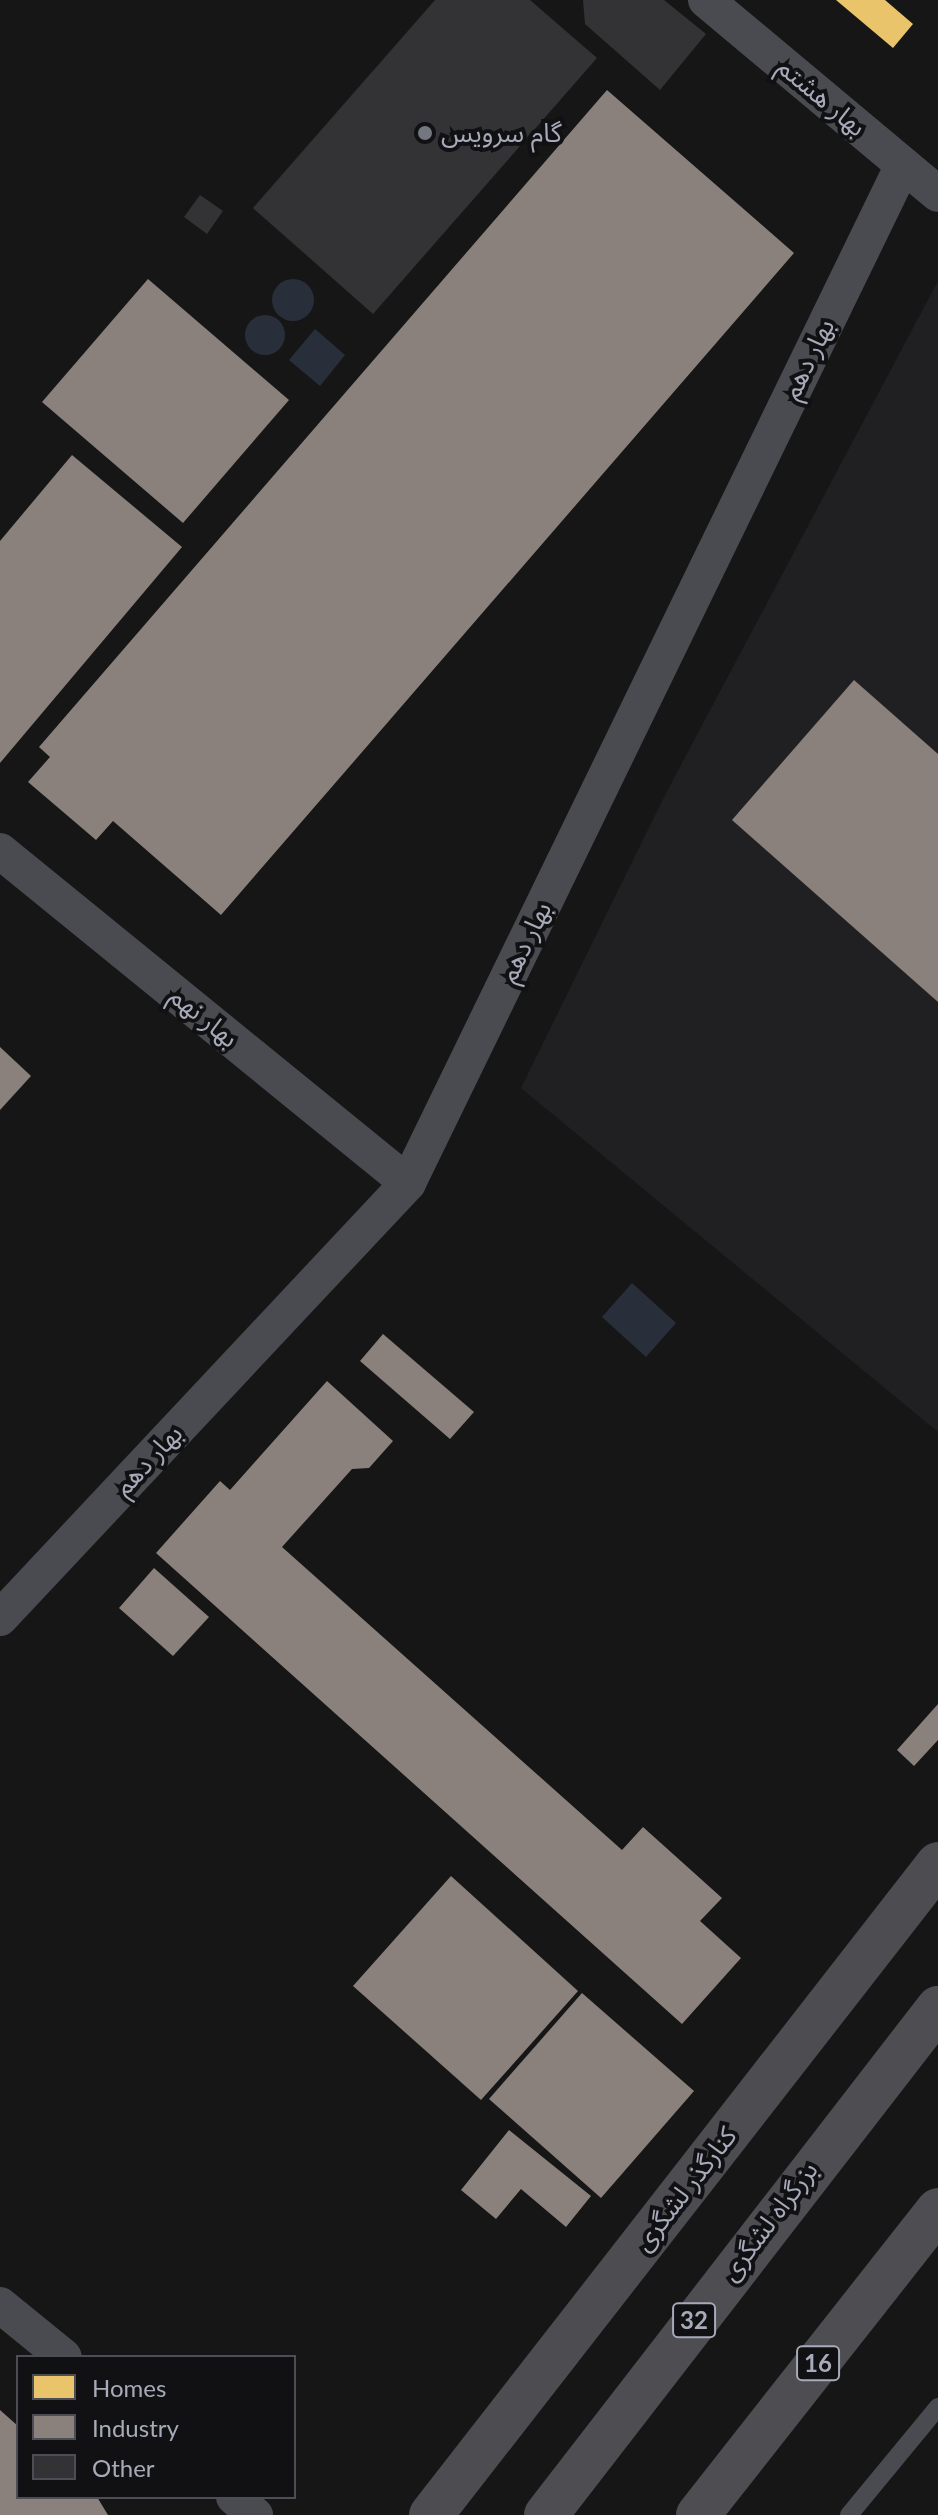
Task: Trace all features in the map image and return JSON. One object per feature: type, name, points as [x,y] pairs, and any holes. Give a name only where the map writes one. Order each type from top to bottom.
[{"type":"highway","points":[[842,2125],[938,1973]]},
{"type":"highway","name":"بزرگراه لشگری","points":[[546,2515],[842,2125],[938,2008]]},
{"type":"highway","name":"16","points":[[698,2515],[938,2210]]},
{"type":"main road","name":"کنارگذر لشگری","points":[[431,2515],[938,1864]]},
{"type":"street","name":"بهار هشتم","points":[[706,0],[938,194]]},
{"type":"street","name":"بهار دهم","points":[[0,1618],[408,1183],[903,165]]},
{"type":"street","name":"بهار نهم","points":[[0,851],[408,1183]]},
{"type":"street","points":[[0,2305],[62,2355]]},
{"type":"street","points":[[236,2499],[255,2515]]},
{"type":"lane","points":[[849,2515],[938,2407]]},
{"type":"shaded area","points":[[293,279],[308,285],[314,300],[308,315],[293,321],[278,315],[272,300],[278,285]]},
{"type":"shaded area","points":[[938,281],[938,1432],[521,1088],[664,797]]},
{"type":"shaded area","points":[[265,315],[279,321],[285,335],[279,349],[265,355],[251,349],[245,335],[251,321]]},
{"type":"shaded area","points":[[315,329],[345,355],[320,386],[289,360]]},
{"type":"shaded area","points":[[632,1283],[676,1323],[646,1357],[602,1317]]},
{"type":"building: Homes","points":[[836,0],[885,0],[913,24],[893,48]]},
{"type":"building: Industry","points":[[607,90],[794,253],[221,915],[113,821],[96,840],[28,782],[50,757],[39,747]]},
{"type":"building: Industry","points":[[148,279],[289,400],[183,523],[42,402]]},
{"type":"building: Industry","points":[[72,455],[182,547],[0,763],[0,541]]},
{"type":"building: Industry","points":[[854,680],[938,754],[938,1002],[732,820]]},
{"type":"building: Industry","points":[[0,1047],[31,1076],[0,1110]]},
{"type":"building: Industry","points":[[383,1334],[474,1412],[450,1439],[360,1361]]},
{"type":"building: Industry","points":[[327,1381],[393,1441],[369,1468],[352,1469],[282,1547],[622,1850],[643,1827],[722,1898],[700,1921],[741,1958],[682,2024],[156,1553],[220,1481],[230,1490]]},
{"type":"building: Industry","points":[[154,1568],[209,1617],[173,1656],[119,1608]]},
{"type":"building: Industry","points":[[938,1704],[938,1740],[914,1766],[897,1750]]},
{"type":"building: Industry","points":[[451,1876],[578,1991],[481,2100],[353,1986]]},
{"type":"building: Industry","points":[[582,1993],[694,2091],[601,2198],[489,2099]]},
{"type":"building: Industry","points":[[509,2130],[591,2196],[566,2227],[521,2189],[496,2219],[461,2190]]},
{"type":"building: Industry","points":[[0,2410],[16,2424],[16,2499],[98,2499],[108,2515],[0,2515]]},
{"type":"building: Other","name":"گام سرویس","points":[[435,0],[530,0],[597,58],[373,314],[253,208]]},
{"type":"building: Other","points":[[583,0],[664,0],[706,34],[660,90],[585,24]]},
{"type":"building: Other","points":[[200,195],[223,211],[207,234],[184,217]]},
{"type":"place","name":"گام سرویس","points":[[425,133]]}]
